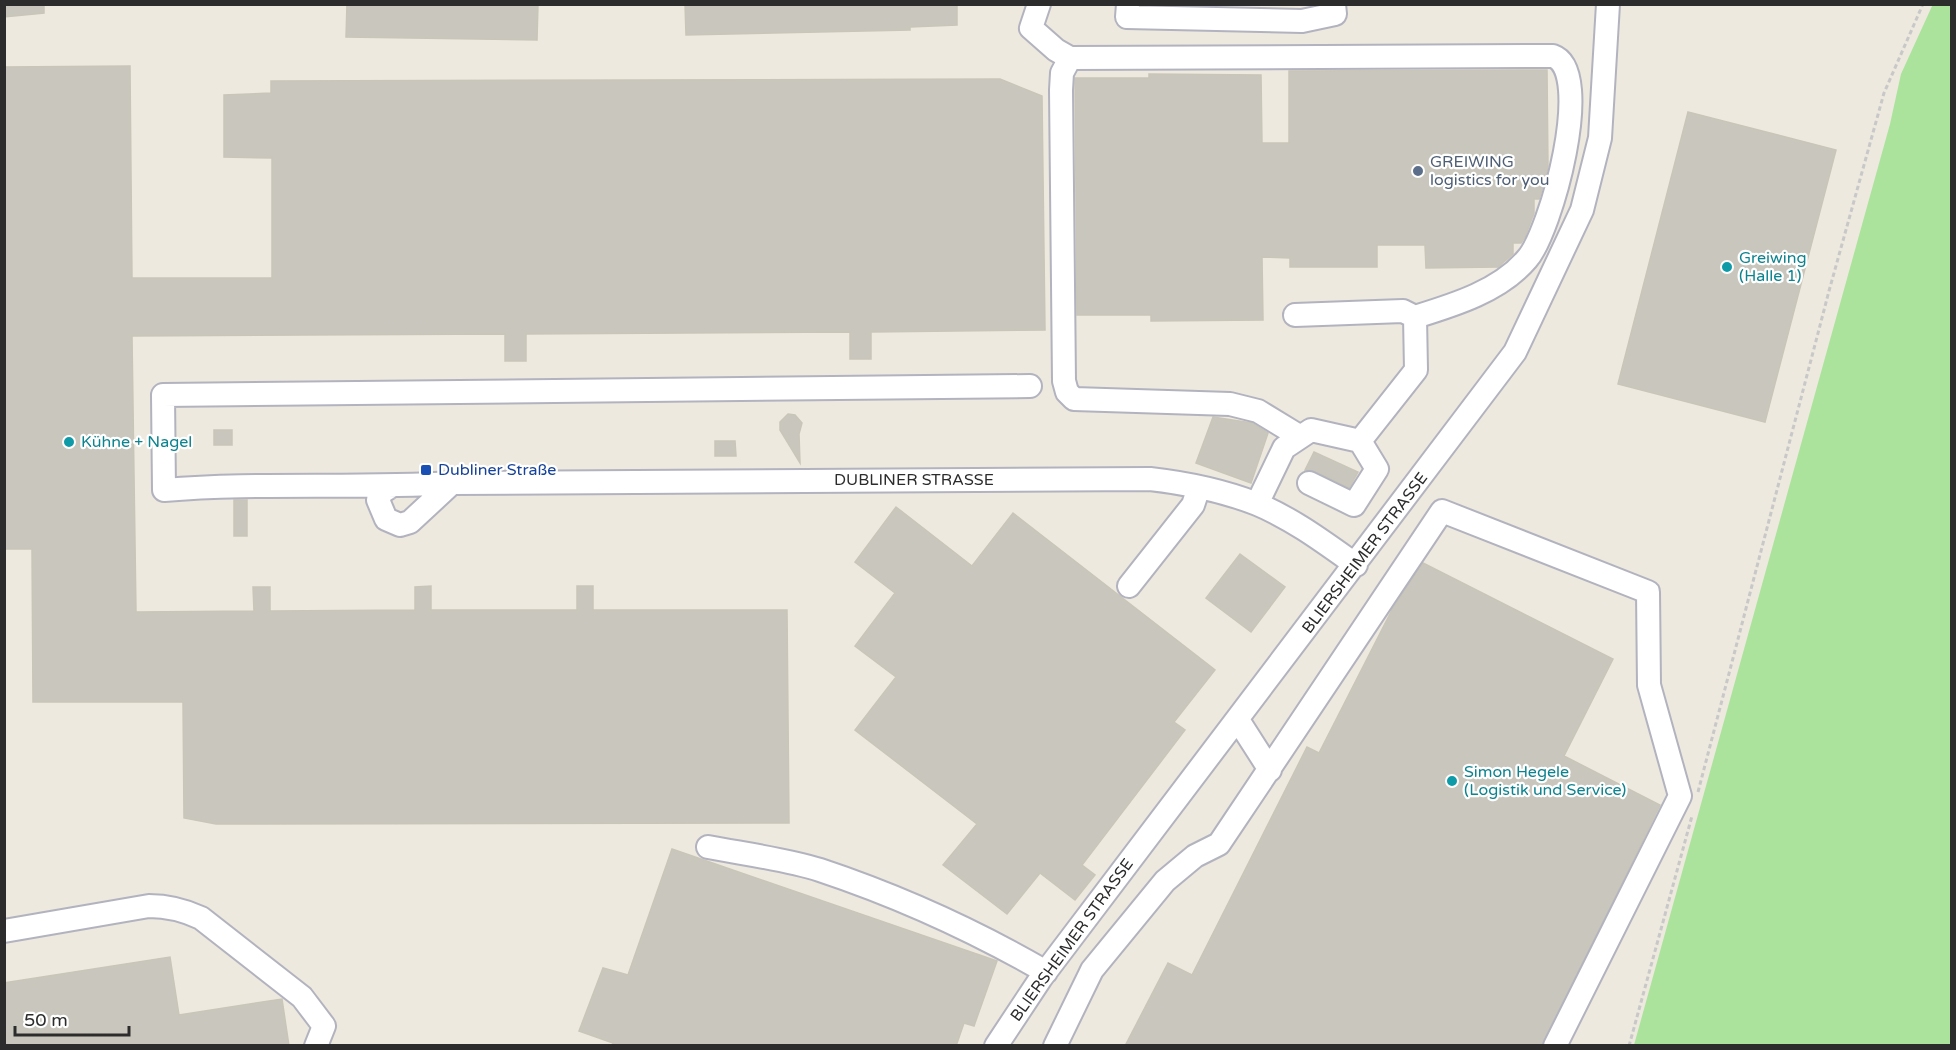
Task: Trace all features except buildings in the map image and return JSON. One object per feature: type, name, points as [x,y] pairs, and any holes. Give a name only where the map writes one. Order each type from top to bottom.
[{"type":"street","points":[[1128,4],[1127,16],[1302,21],[1335,14],[1334,4]]},
{"type":"street","name":"BLIERSHEIMER STRASSE","points":[[996,1046],[1046,972],[1515,352],[1582,210],[1600,138],[1608,4]]},
{"type":"street","points":[[1034,12],[1056,50],[1070,58],[1553,56],[1560,58],[1566,64],[1571,78],[1569,123],[1560,179],[1540,241],[1527,259],[1506,279],[1450,306],[1415,317],[1403,311],[1296,315]]},
{"type":"street","points":[[1070,58],[1062,73],[1061,90],[1064,381],[1067,392],[1074,399],[1230,404],[1258,411],[1299,436]]},
{"type":"street","points":[[1360,441],[1416,370],[1415,317]]},
{"type":"street","name":"DUBLINER STRASSE","points":[[1030,386],[163,395],[164,490],[241,485],[390,487],[452,483],[1150,478],[1198,487],[1257,504],[1298,525],[1356,565]]},
{"type":"street","points":[[1257,504],[1284,448],[1311,430],[1360,441],[1377,469],[1354,505],[1308,483]]},
{"type":"street","points":[[390,487],[382,492],[378,500],[386,519],[400,525],[410,522],[452,483]]},
{"type":"street","points":[[1129,586],[1193,505],[1198,487]]},
{"type":"street","points":[[1055,1046],[1092,970],[1164,881],[1194,856],[1220,844],[1442,512],[1648,592],[1649,685],[1680,796],[1555,1046]]},
{"type":"street","points":[[1238,720],[1270,770]]},
{"type":"street","points":[[708,847],[819,870],[931,915],[1046,972]]},
{"type":"street","points":[[4,931],[149,906],[169,906],[201,918],[302,997],[320,1036]]},
{"type":"path","points":[[1696,800],[1880,104],[1923,4]]},
{"type":"path","points":[[1629,1046],[1693,812]]},
{"type":"green space","points":[[1933,4],[1952,5],[1951,1045],[1634,1045],[1890,124],[1901,74]]},
{"type":"place","name":"GREIWING logistics for you","points":[[1418,171]]},
{"type":"place","name":"Greiwing (Halle 1)","points":[[1727,267]]},
{"type":"place","name":"Kühne + Nagel","points":[[69,442]]},
{"type":"place","name":"Dubliner Straße","points":[[426,470]]},
{"type":"place","name":"Simon Hegele (Logistik und Service)","points":[[1452,781]]}]
